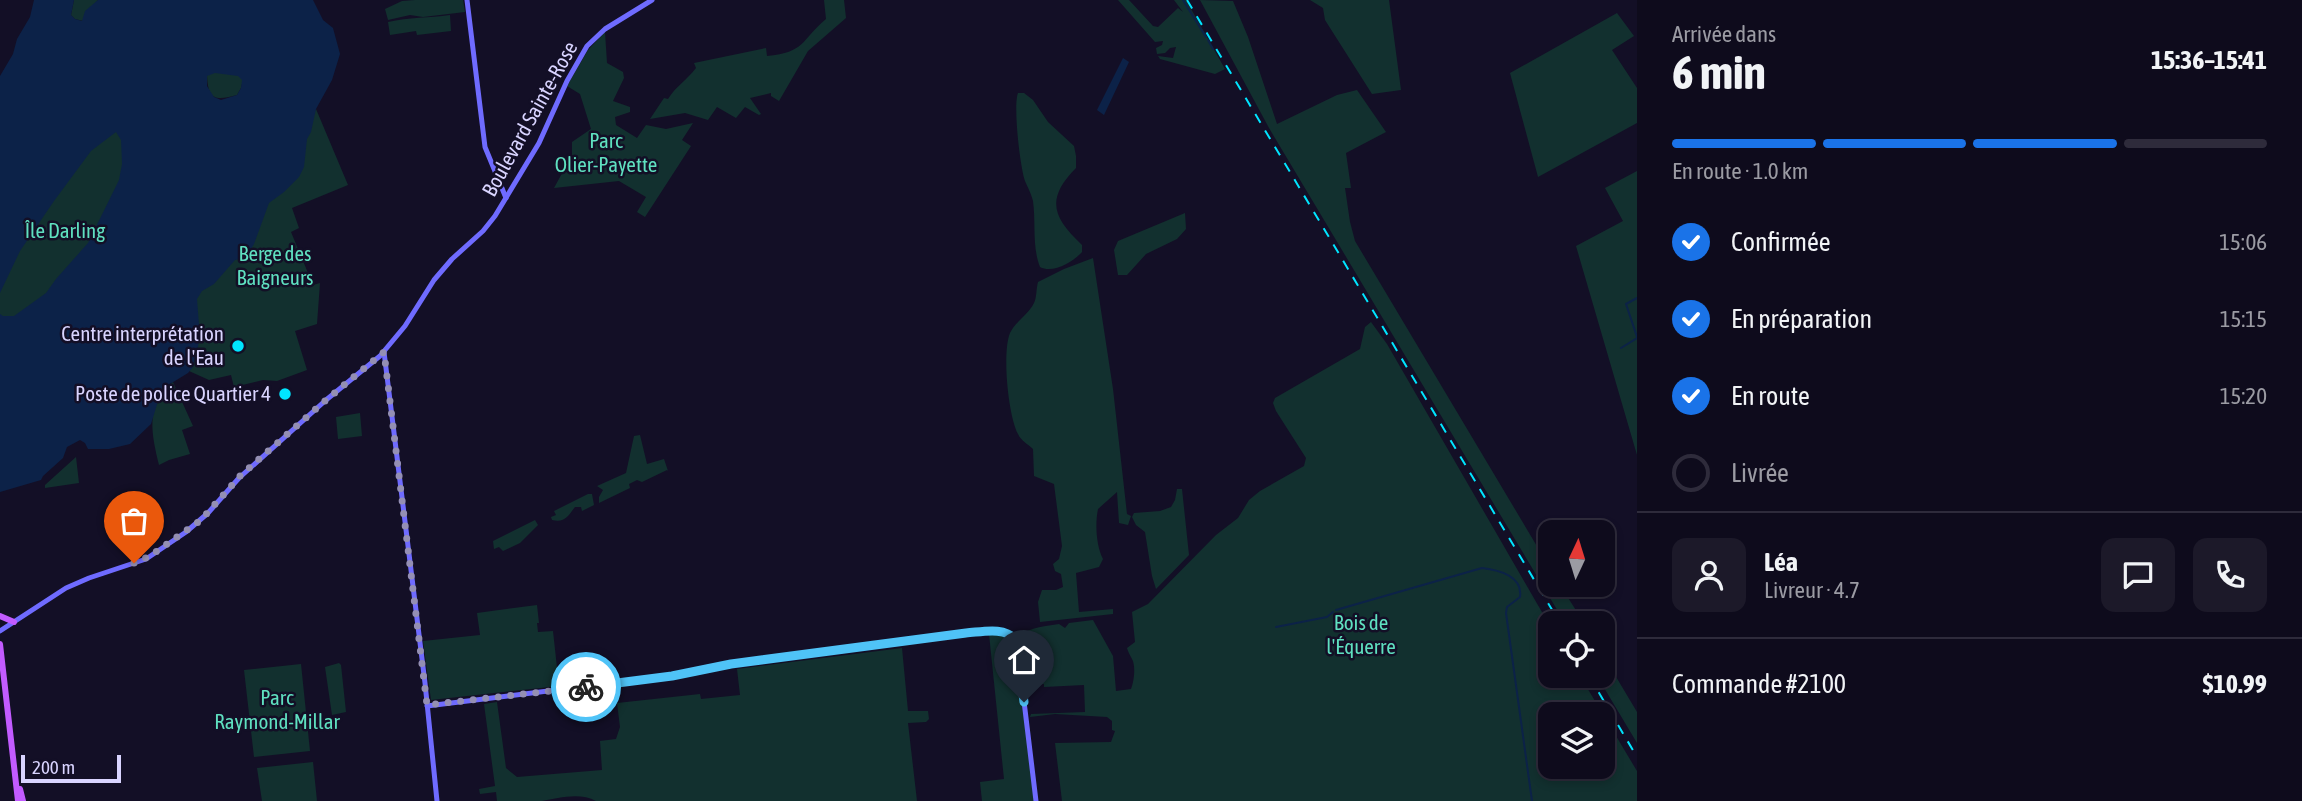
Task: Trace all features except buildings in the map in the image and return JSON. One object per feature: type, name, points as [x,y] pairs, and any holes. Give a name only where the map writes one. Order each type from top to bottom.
[{"type":"main road","points":[[0,617],[14,622]]},
{"type":"main road","points":[[0,644],[21,801]]},
{"type":"street","points":[[467,0],[485,147],[506,198]]},
{"type":"street","name":"Boulevard Sainte-Rose","points":[[0,631],[80,581],[149,557],[190,529],[212,509],[241,475],[384,352],[434,280],[452,259],[485,229],[506,198],[542,138],[586,47],[605,29],[652,0]]},
{"type":"street","points":[[384,352],[438,801]]},
{"type":"street","points":[[427,705],[660,677],[731,664],[966,633],[999,632],[1013,636],[1016,640],[1036,801]]},
{"type":"green space","points":[[74,0],[98,0],[83,21],[71,15]]},
{"type":"green space","points":[[463,0],[465,12],[423,17],[410,15],[388,20],[385,9],[402,1]]},
{"type":"green space","name":"Parc Olier-Payette","points":[[824,0],[844,0],[846,18],[808,51],[779,101],[771,96],[771,93],[750,98],[761,114],[745,107],[736,118],[717,107],[708,120],[685,113],[650,119],[664,98],[668,99],[696,68],[694,63],[766,48],[767,56],[796,48],[826,19]]},
{"type":"green space","points":[[1118,0],[1129,0],[1153,26],[1158,27],[1178,8],[1183,12],[1174,0],[1186,0],[1225,69],[1215,74],[1160,59],[1158,56],[1173,58],[1176,47],[1157,54],[1156,48],[1162,45],[1163,41],[1155,42]]},
{"type":"green space","points":[[1200,0],[1233,1],[1277,124],[1337,95],[1357,90],[1386,132],[1346,153],[1351,188],[1345,188],[1355,241],[1538,548],[1538,578],[1269,128]]},
{"type":"green space","points":[[1310,0],[1389,0],[1401,90],[1372,94],[1325,20],[1323,8]]},
{"type":"green space","points":[[1617,13],[1634,36],[1612,50],[1637,88],[1637,123],[1538,177],[1510,73]]},
{"type":"green space","points":[[450,15],[451,31],[417,35],[416,31],[390,35],[388,22]]},
{"type":"green space","name":"Parc Olier-Payette","points":[[605,32],[607,63],[623,72],[624,78],[613,101],[630,107],[630,112],[615,117],[616,125],[637,138],[646,125],[666,129],[693,123],[682,140],[691,146],[645,217],[637,212],[646,197],[619,181],[554,188],[572,155],[572,142],[591,129],[580,94],[567,86],[588,50]]},
{"type":"green space","points":[[222,55],[243,80],[237,95],[218,98],[209,90],[207,75],[215,72]]},
{"type":"green space","points":[[1018,93],[1024,93],[1033,100],[1048,122],[1074,146],[1076,168],[1060,189],[1056,208],[1064,226],[1082,245],[1082,252],[1057,268],[1040,267],[1038,259],[1033,201],[1025,181],[1019,150],[1016,110]]},
{"type":"green space","name":"Berge des Baigneurs","points":[[316,109],[348,185],[292,208],[299,228],[291,232],[313,285],[320,283],[317,324],[295,331],[307,370],[277,381],[263,380],[234,387],[231,375],[209,380],[189,371],[195,298]]},
{"type":"green space","name":"Île Darling","points":[[117,125],[127,136],[127,165],[92,246],[59,282],[15,322],[0,321],[0,277],[82,155]]},
{"type":"green space","points":[[1637,171],[1637,455],[1576,246],[1623,221],[1605,188]]},
{"type":"green space","points":[[1185,213],[1186,229],[1177,239],[1146,254],[1127,275],[1118,275],[1114,250],[1118,241]]},
{"type":"green space","points":[[1093,258],[1113,389],[1127,514],[1131,516],[1128,525],[1119,523],[1117,492],[1098,509],[1097,534],[1103,559],[1099,567],[1076,573],[1079,612],[1113,609],[1113,614],[1040,622],[1038,602],[1042,590],[1063,587],[1061,574],[1055,571],[1053,564],[1059,559],[1062,546],[1054,484],[1034,476],[1033,449],[1021,439],[1014,425],[1007,384],[1006,354],[1010,333],[1034,303],[1038,282]]},
{"type":"green space","name":"Bois de l'Équerre","points":[[1371,322],[1387,344],[1541,611],[1538,611],[1538,688],[1587,688],[1596,702],[1538,702],[1538,779],[1615,779],[1615,734],[1637,771],[1637,801],[1062,801],[1055,743],[1111,742],[1115,731],[1112,730],[1112,721],[1107,717],[1055,714],[1030,717],[1031,714],[1085,712],[1084,685],[1024,686],[1020,635],[1039,627],[1059,624],[1065,628],[1069,623],[1093,620],[1113,656],[1116,691],[1131,689],[1134,666],[1127,648],[1135,642],[1132,612],[1148,604],[1216,535],[1238,518],[1249,500],[1304,466],[1306,458],[1276,411],[1273,403],[1275,398],[1360,349],[1365,327]]},
{"type":"green space","points":[[173,382],[193,426],[182,430],[190,454],[159,465],[153,432],[154,410],[164,390]]},
{"type":"green space","points":[[360,413],[362,436],[338,439],[336,417]]},
{"type":"green space","points":[[640,435],[647,464],[664,459],[668,471],[642,482],[637,480],[629,484],[630,488],[599,503],[603,490],[597,486],[626,473],[634,436]]},
{"type":"green space","points":[[76,457],[79,483],[45,488],[45,485]]},
{"type":"green space","points":[[1177,489],[1182,489],[1189,555],[1156,589],[1145,532],[1136,525],[1132,517],[1134,513],[1160,511],[1171,507]]},
{"type":"green space","points":[[592,494],[594,505],[582,511],[581,507],[575,507],[563,520],[552,520],[551,517],[556,515],[554,511]]},
{"type":"green space","points":[[535,520],[538,525],[520,543],[503,551],[499,547],[494,549],[493,541]]},
{"type":"green space","points":[[1549,597],[1568,597],[1576,611],[1558,611]]},
{"type":"green space","points":[[537,605],[538,632],[553,631],[559,686],[431,700],[423,641],[480,635],[477,613]]},
{"type":"green space","points":[[989,634],[1006,637],[1016,649],[1034,801],[982,801],[980,782],[1004,779]]},
{"type":"green space","points":[[902,648],[908,711],[928,711],[929,719],[926,722],[908,723],[917,801],[596,801],[576,796],[542,801],[497,801],[496,792],[480,794],[479,789],[495,786],[484,704],[497,702],[506,768],[517,777],[602,770],[600,741],[616,739],[620,727],[617,703],[700,694],[701,699],[740,695],[737,669]]},
{"type":"green space","points":[[339,663],[346,712],[332,715],[325,667]]},
{"type":"green space","name":"Parc Raymond-Millar","points":[[301,664],[310,751],[254,757],[244,670]]},
{"type":"green space","points":[[1615,675],[1637,712],[1637,743],[1615,702],[1604,688],[1615,688]]},
{"type":"green space","name":"Parc Raymond-Millar","points":[[313,762],[317,801],[262,801],[257,768]]},
{"type":"water","points":[[34,0],[74,0],[71,15],[82,21],[85,11],[98,0],[313,0],[323,20],[333,28],[340,54],[332,80],[316,109],[307,139],[304,167],[299,177],[269,203],[248,254],[235,260],[197,299],[200,338],[193,367],[170,384],[159,398],[151,424],[130,444],[109,449],[88,449],[80,440],[67,447],[63,458],[41,480],[0,492],[0,314],[14,316],[46,293],[88,243],[119,180],[122,164],[121,140],[116,132],[91,151],[54,201],[20,251],[0,293],[0,76],[30,17]],"holes":[[[215,73],[238,76],[242,80],[237,95],[221,100],[214,97],[207,86],[207,76]]]},
{"type":"water","points":[[1123,58],[1129,62],[1104,115],[1097,110]]},
{"type":"waterway","points":[[1183,0],[1206,37]]},
{"type":"waterway","points":[[1208,40],[1213,49]]},
{"type":"waterway","points":[[1637,298],[1626,304],[1637,337]]},
{"type":"waterway","points":[[1621,348],[1637,338]]},
{"type":"waterway","points":[[1336,610],[1482,568],[1496,570],[1514,579],[1518,584],[1520,597],[1507,607],[1506,613],[1532,801]]},
{"type":"waterway","points":[[1276,627],[1327,617],[1333,612]]},
{"type":"railway","points":[[1187,0],[1553,611]]},
{"type":"railway","points":[[1596,688],[1637,757]]},
{"type":"way so far","points":[[134,563],[150,556],[201,520],[241,475],[384,352],[427,705],[586,687]]},
{"type":"place","name":"Centre interprétation de l'Eau","points":[[238,346]]},
{"type":"place","name":"Poste de police Quartier 4","points":[[285,394]]},
{"type":"route","points":[[586,687],[672,676],[731,664],[966,633],[1005,632],[1016,640],[1024,702]]}]
